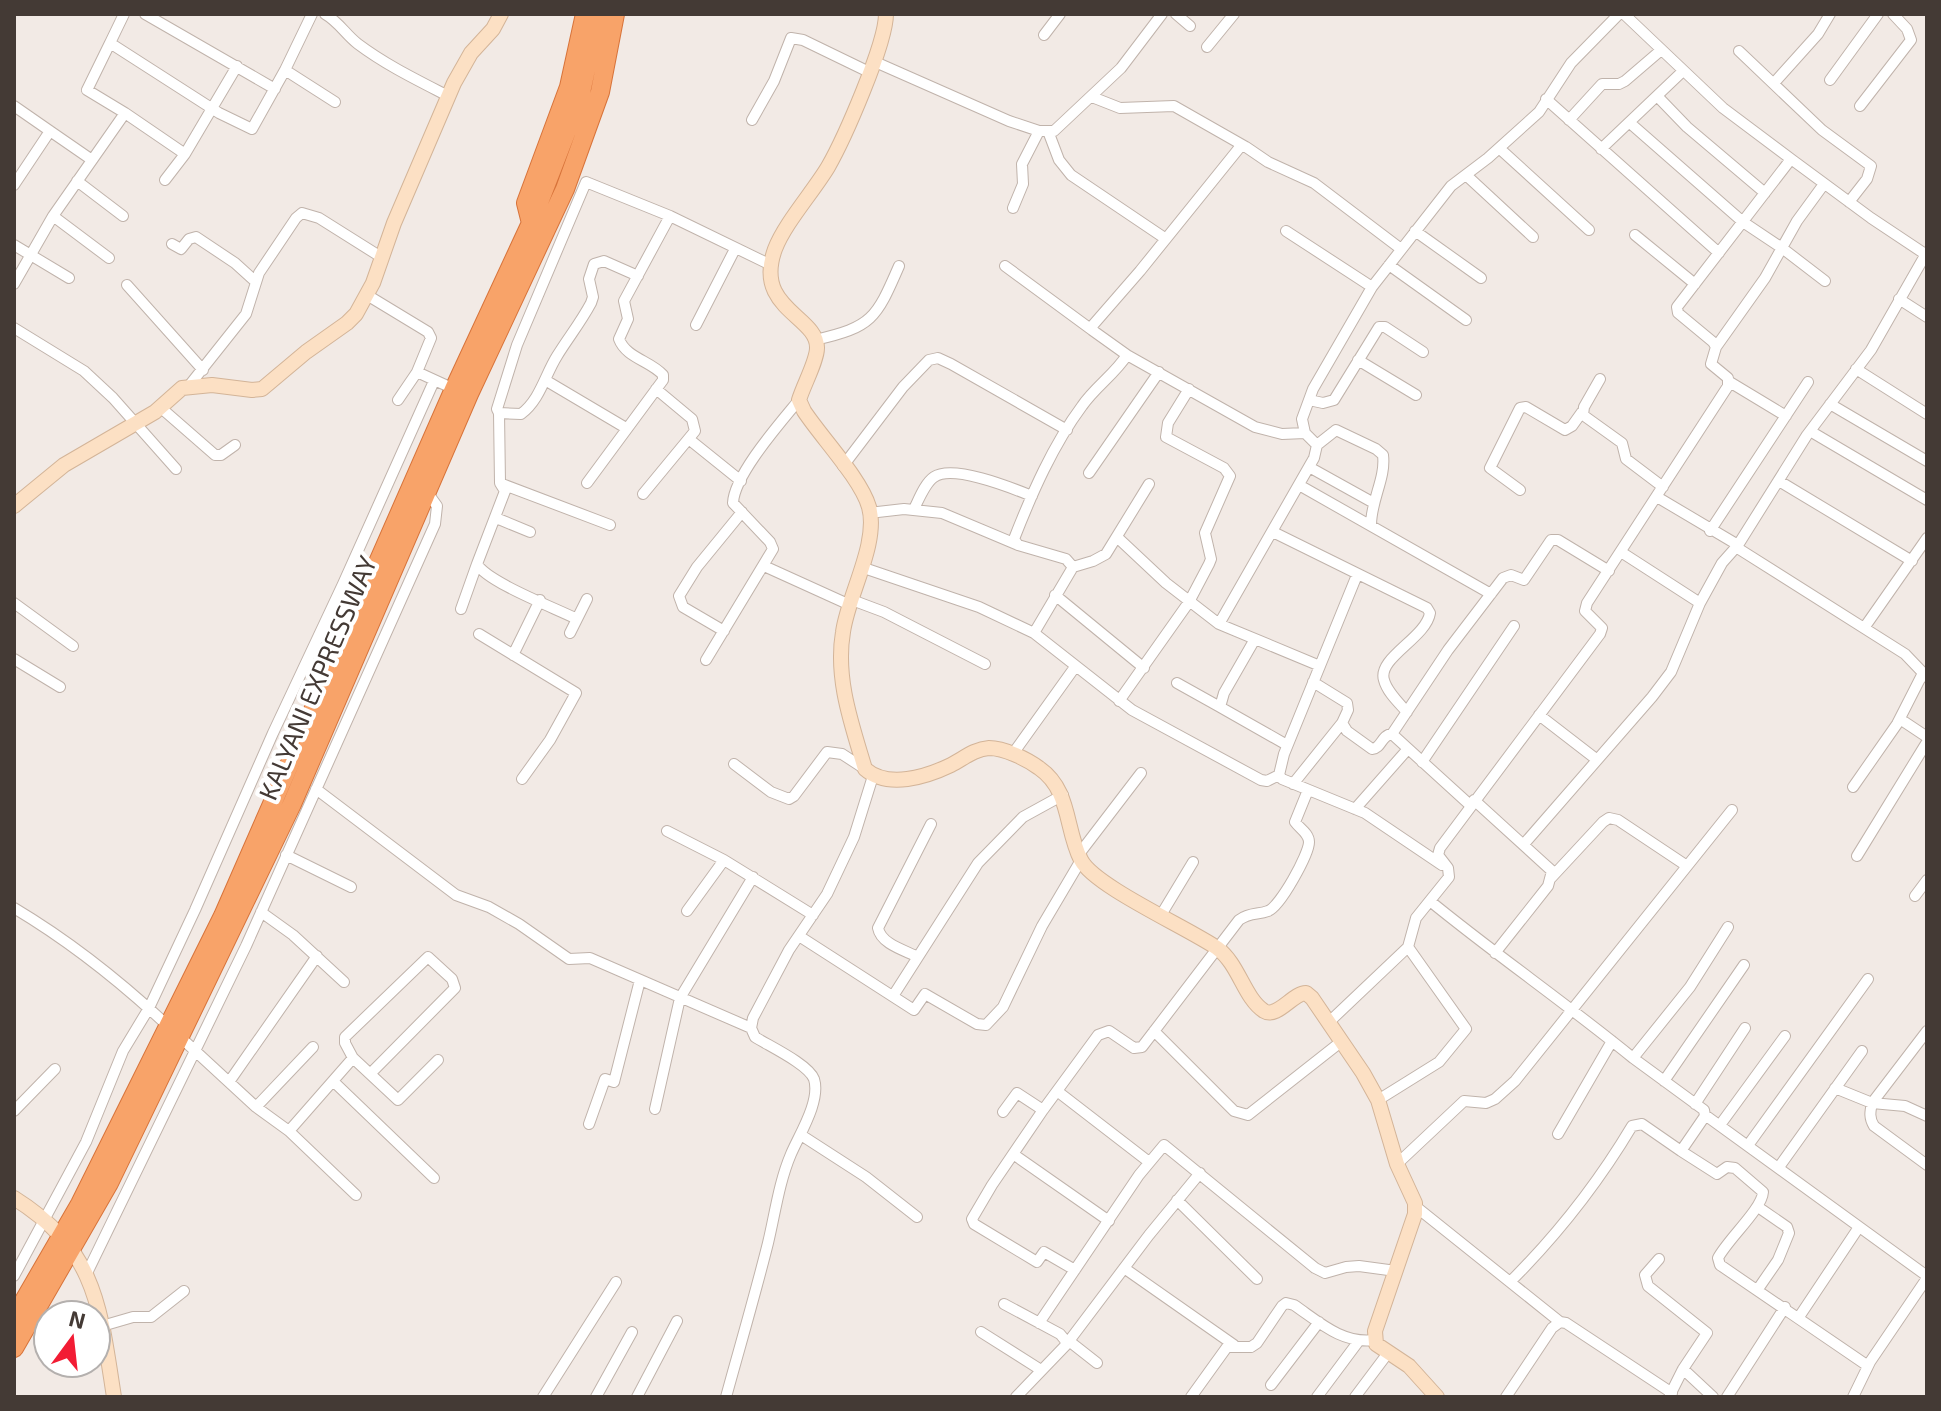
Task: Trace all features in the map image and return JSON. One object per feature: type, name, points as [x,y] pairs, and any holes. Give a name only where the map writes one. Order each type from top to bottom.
[{"type":"highway","name":"KALYANI EXPRESSWAY","points":[[540,226],[526,203],[569,87],[585,14]]},
{"type":"highway","points":[[540,226],[580,97],[598,14]]},
{"type":"highway","points":[[540,226],[600,92],[615,14]]},
{"type":"highway","name":"KALYANI EXPRESSWAY","points":[[540,226],[558,227],[570,203],[613,73],[622,14]]},
{"type":"highway","name":"KALYANI EXPRESSWAY","points":[[14,1348],[68,1242],[223,916],[454,389],[540,226]]},
{"type":"highway","name":"KALYANI EXPRESSWAY","points":[[170,1028],[253,890],[540,226]]},
{"type":"highway","name":"KALYANI EXPRESSWAY","points":[[14,1318],[68,1242]]},
{"type":"street","points":[[124,14],[87,90],[185,154]]},
{"type":"street","points":[[145,14],[275,89]]},
{"type":"street","points":[[110,43],[212,109],[252,129],[312,14]]},
{"type":"street","points":[[325,14],[337,20],[355,42],[393,67],[448,96]]},
{"type":"street","points":[[14,506],[64,465],[160,407],[182,388],[212,385],[262,389],[347,323],[367,295],[448,96],[471,53],[493,29],[501,14]]},
{"type":"street","points":[[706,660],[773,549],[733,503],[733,496],[750,463],[799,400],[817,349],[805,326],[778,300],[772,285],[771,265],[776,247],[829,165],[871,66],[886,14]]},
{"type":"street","points":[[1044,35],[1060,14]]},
{"type":"street","points":[[752,120],[774,81],[791,38],[803,40],[1009,121],[1054,131],[1121,68],[1162,14]]},
{"type":"street","points":[[1176,14],[1190,26]]},
{"type":"street","points":[[1207,47],[1234,14]]},
{"type":"street","points":[[1219,624],[1318,450],[1305,433],[1302,419],[1309,400],[1372,287],[1451,186],[1539,112],[1571,63],[1621,14],[1723,108],[1849,202],[1926,253],[1871,350],[1810,431],[1738,545],[1722,563],[1700,603],[1671,672],[1524,844]]},
{"type":"street","points":[[1774,83],[1818,34],[1830,14]]},
{"type":"street","points":[[1830,80],[1878,14]]},
{"type":"street","points":[[1860,106],[1911,40],[1907,29],[1893,14]]},
{"type":"street","points":[[1569,120],[1602,84],[1625,81],[1660,51]]},
{"type":"street","points":[[1739,51],[1822,130],[1871,166],[1867,179],[1849,202]]},
{"type":"street","points":[[165,180],[185,154],[237,66]]},
{"type":"street","points":[[285,70],[335,102]]},
{"type":"street","points":[[1601,149],[1683,71]]},
{"type":"street","points":[[1092,97],[1120,108],[1174,106],[1268,162],[1314,183],[1401,249]]},
{"type":"street","points":[[1658,97],[1687,127],[1765,193]]},
{"type":"street","points":[[1546,99],[1719,253]]},
{"type":"street","points":[[14,106],[92,160]]},
{"type":"street","points":[[14,284],[53,216],[125,113]]},
{"type":"street","points":[[1630,123],[1743,222],[1825,281]]},
{"type":"street","points":[[14,185],[50,131]]},
{"type":"street","points":[[1013,208],[1023,184],[1022,164],[1043,131]]},
{"type":"street","points":[[1043,131],[1071,175],[1166,239]]},
{"type":"street","points":[[1092,330],[1234,153],[1240,147],[1246,147]]},
{"type":"street","points":[[1499,148],[1589,230]]},
{"type":"street","points":[[1716,347],[1677,310],[1678,304],[1791,159]]},
{"type":"street","points":[[1466,175],[1533,237]]},
{"type":"street","points":[[77,181],[123,216]]},
{"type":"street","points":[[461,609],[505,491],[500,483],[497,409],[517,345],[586,182],[670,216],[771,265]]},
{"type":"street","points":[[1786,416],[1728,381],[1711,364],[1716,347],[1765,278],[1797,221],[1824,184]]},
{"type":"street","points":[[188,387],[246,314],[256,282],[277,244],[302,213],[319,218],[381,257]]},
{"type":"street","points":[[53,216],[109,258]]},
{"type":"street","points":[[587,483],[663,375],[624,350],[619,339],[628,319],[624,301],[670,216]]},
{"type":"street","points":[[1286,231],[1372,287]]},
{"type":"street","points":[[1415,231],[1481,278]]},
{"type":"street","points":[[1635,235],[1695,284]]},
{"type":"street","points":[[172,244],[181,249],[189,239],[196,237],[235,263],[256,282]]},
{"type":"street","points":[[14,245],[69,278]]},
{"type":"street","points":[[696,325],[735,249]]},
{"type":"street","points":[[499,413],[521,414],[528,409],[591,303],[593,297],[589,279],[594,264],[604,261],[638,276]]},
{"type":"street","points":[[1389,265],[1466,320]]},
{"type":"street","points":[[815,340],[848,333],[867,322],[889,290],[899,266]]},
{"type":"street","points":[[1005,266],[1127,355],[1255,427],[1282,434],[1305,433]]},
{"type":"street","points":[[127,285],[203,370]]},
{"type":"street","points":[[367,295],[430,335],[431,342],[417,372],[398,400]]},
{"type":"street","points":[[1899,299],[1927,317]]},
{"type":"street","points":[[1309,400],[1323,403],[1334,400],[1379,327],[1385,327],[1423,352]]},
{"type":"street","points":[[14,328],[84,371],[176,469]]},
{"type":"street","points":[[1018,545],[1014,539],[1032,496],[1067,430],[1085,401],[1127,355]]},
{"type":"street","points":[[843,466],[903,387],[934,358],[951,364],[1067,430]]},
{"type":"street","points":[[1358,360],[1416,395]]},
{"type":"street","points":[[1856,369],[1927,414]]},
{"type":"street","points":[[417,372],[454,389]]},
{"type":"street","points":[[1089,473],[1159,372]]},
{"type":"street","points":[[1520,490],[1490,468],[1520,408],[1526,407],[1565,430],[1582,412],[1600,379]]},
{"type":"street","points":[[545,380],[626,428]]},
{"type":"street","points":[[14,1276],[86,1142],[123,1051],[150,1010],[434,381]]},
{"type":"street","points":[[1328,1023],[1408,947],[1416,918],[1449,877],[1448,868],[1438,855],[1440,848],[1600,634],[1602,628],[1599,623],[1585,611],[1728,386],[1728,381]]},
{"type":"street","points":[[1710,531],[1808,382]]},
{"type":"street","points":[[643,494],[695,431],[692,419],[656,389]]},
{"type":"street","points":[[1119,701],[1189,602],[1209,564],[1211,559],[1205,533],[1230,476],[1224,468],[1166,437],[1168,423],[1189,389]]},
{"type":"street","points":[[726,1397],[752,1308],[783,1179],[815,1088],[813,1077],[806,1068],[755,1037],[751,1028],[753,1018],[799,936],[827,894],[854,837],[869,773],[842,686],[843,632],[869,542],[869,507],[799,400]]},
{"type":"street","points":[[1830,404],[1927,461]]},
{"type":"street","points":[[160,407],[215,455],[221,455],[235,445]]},
{"type":"street","points":[[1582,412],[1587,419],[1622,443],[1626,459],[1660,492],[1710,531],[1738,545],[1739,549],[1905,654],[1925,675],[1900,719],[1853,787]]},
{"type":"street","points":[[1317,445],[1336,430],[1381,452],[1383,469],[1372,502],[1371,525]]},
{"type":"street","points":[[1810,431],[1927,500]]},
{"type":"street","points":[[690,440],[741,481]]},
{"type":"street","points":[[1309,467],[1372,502]]},
{"type":"street","points":[[914,509],[928,484],[935,476],[942,474],[984,477],[1032,496]]},
{"type":"street","points":[[1779,481],[1912,561]]},
{"type":"street","points":[[500,483],[610,525]]},
{"type":"street","points":[[1034,633],[1073,567],[1106,554],[1149,484]]},
{"type":"street","points":[[1299,485],[1491,594]]},
{"type":"street","points":[[87,1273],[261,912],[435,524],[437,506],[426,491]]},
{"type":"street","points":[[869,513],[914,509],[942,513],[1018,545],[1066,559],[1073,567]]},
{"type":"street","points":[[724,631],[683,607],[679,596],[697,567],[742,512]]},
{"type":"street","points":[[496,518],[530,532]]},
{"type":"street","points":[[1273,532],[1415,601],[1430,613],[1422,631],[1389,661],[1383,671],[1388,688],[1407,712]]},
{"type":"street","points":[[1118,538],[1189,602],[1219,624],[1320,666]]},
{"type":"street","points":[[1864,628],[1927,538]]},
{"type":"street","points":[[1342,723],[1347,731],[1372,749],[1379,747],[1385,737],[1392,734],[1448,650],[1491,594],[1507,575],[1524,580],[1551,540],[1609,571]]},
{"type":"street","points":[[1621,552],[1700,603]]},
{"type":"street","points":[[477,564],[496,580],[577,619]]},
{"type":"street","points":[[764,566],[851,602],[884,612],[985,664]]},
{"type":"street","points":[[861,567],[979,607],[1034,633],[1119,701],[1267,781],[1279,775],[1287,745],[1357,575]]},
{"type":"street","points":[[1055,595],[1144,668]]},
{"type":"street","points":[[570,633],[587,599]]},
{"type":"street","points":[[513,655],[540,600]]},
{"type":"street","points":[[14,603],[73,646]]},
{"type":"street","points":[[1422,762],[1514,626]]},
{"type":"street","points":[[479,634],[576,693],[550,740],[522,779]]},
{"type":"street","points":[[1220,707],[1224,693],[1255,639]]},
{"type":"street","points":[[14,659],[60,687]]},
{"type":"street","points":[[1012,755],[1075,667]]},
{"type":"street","points":[[1293,784],[1342,723],[1348,710],[1347,703],[1313,682]]},
{"type":"street","points":[[1177,683],[1287,745]]},
{"type":"street","points":[[1539,715],[1596,759]]},
{"type":"street","points":[[1857,856],[1927,739],[1900,719]]},
{"type":"street","points":[[1392,734],[1552,871],[1548,886],[1495,953]]},
{"type":"street","points":[[734,764],[771,792],[789,799],[827,752],[842,754],[869,773],[914,779],[949,766],[978,750],[999,749],[1041,769],[1063,795],[1080,857],[1096,878],[1217,948],[1228,957],[1257,1004],[1265,1011],[1272,1012],[1300,993],[1306,993],[1342,1041],[1378,1100],[1397,1164],[1415,1206],[1560,1322],[1566,1323],[1671,1395],[1683,1369],[1707,1333],[1648,1286],[1645,1275],[1659,1259]]},
{"type":"street","points":[[1355,809],[1407,750]]},
{"type":"street","points":[[799,936],[914,1010],[925,994],[981,1026],[991,1023],[1003,1007],[1080,857],[1141,773]]},
{"type":"street","points":[[1279,775],[1293,784],[1355,809],[1448,868]]},
{"type":"street","points":[[316,789],[456,895],[489,907],[569,959],[590,958],[751,1028]]},
{"type":"street","points":[[1075,1270],[1044,1252],[1037,1262],[974,1224],[972,1219],[1043,1110],[1101,1032],[1109,1031],[1138,1049],[1239,920],[1248,914],[1268,912],[1285,894],[1308,846],[1307,834],[1295,822],[1308,790]]},
{"type":"street","points":[[893,996],[978,863],[1023,817],[1063,795]]},
{"type":"street","points":[[1397,1164],[1464,1101],[1486,1103],[1507,1089],[1732,810]]},
{"type":"street","points":[[1551,878],[1609,818],[1618,820],[1687,866]]},
{"type":"street","points":[[918,957],[884,940],[878,928],[931,824]]},
{"type":"street","points":[[667,831],[724,860],[813,915]]},
{"type":"street","points":[[286,855],[351,887]]},
{"type":"street","points":[[687,911],[724,860]]},
{"type":"street","points":[[1161,915],[1193,862]]},
{"type":"street","points":[[655,1109],[680,998],[753,877]]},
{"type":"street","points":[[1915,896],[1927,880]]},
{"type":"street","points":[[1430,901],[1704,1110],[1705,1115],[1749,1144],[1927,1277],[1868,1366],[1853,1397]]},
{"type":"street","points":[[14,908],[106,970],[256,1107],[289,1131],[356,1195]]},
{"type":"street","points":[[261,912],[317,956],[344,982]]},
{"type":"street","points":[[1633,1058],[1690,987],[1728,927]]},
{"type":"street","points":[[1378,1100],[1439,1062],[1466,1029],[1408,947]]},
{"type":"street","points":[[229,1082],[317,956]]},
{"type":"street","points":[[370,1074],[455,988],[452,979],[428,957],[345,1037],[345,1043],[353,1058],[370,1074],[398,1100],[438,1060]]},
{"type":"street","points":[[1664,1081],[1744,965]]},
{"type":"street","points":[[1749,1144],[1868,979]]},
{"type":"street","points":[[589,1124],[605,1079],[614,1082],[640,980]]},
{"type":"street","points":[[1695,1104],[1745,1028]]},
{"type":"street","points":[[1154,1031],[1234,1111],[1248,1115],[1342,1041]]},
{"type":"street","points":[[1927,1031],[1872,1103],[1870,1119],[1874,1126],[1927,1165]]},
{"type":"street","points":[[1720,1125],[1785,1036]]},
{"type":"street","points":[[1558,1134],[1612,1041]]},
{"type":"street","points":[[256,1107],[313,1047]]},
{"type":"street","points":[[1779,1167],[1862,1051]]},
{"type":"street","points":[[289,1131],[353,1058]]},
{"type":"street","points":[[14,1111],[55,1069]]},
{"type":"street","points":[[334,1082],[434,1178]]},
{"type":"street","points":[[1835,1088],[1872,1103],[1905,1106],[1926,1113]]},
{"type":"street","points":[[1057,1091],[1149,1162]]},
{"type":"street","points":[[1003,1112],[1017,1093],[1043,1110]]},
{"type":"street","points":[[1681,1151],[1705,1115]]},
{"type":"street","points":[[1511,1281],[1549,1243],[1583,1201],[1632,1126],[1642,1124],[1717,1174],[1727,1167],[1735,1168],[1763,1192],[1758,1207],[1727,1241],[1717,1260],[1720,1265],[1868,1366]]},
{"type":"street","points":[[801,1135],[866,1177],[917,1217]]},
{"type":"street","points":[[1039,1323],[1149,1162],[1164,1145],[1315,1268],[1325,1273],[1359,1266],[1396,1271]]},
{"type":"street","points":[[1013,1154],[1109,1221]]},
{"type":"street","points":[[1016,1397],[1067,1343],[1200,1173]]},
{"type":"street","points":[[14,1198],[68,1242],[87,1273],[94,1299]]},
{"type":"street","points":[[1177,1200],[1257,1279]]},
{"type":"street","points":[[1415,1206],[1374,1340],[1409,1366],[1428,1393]]},
{"type":"street","points":[[1758,1207],[1787,1227],[1789,1233],[1778,1260],[1758,1289]]},
{"type":"street","points":[[1799,1317],[1859,1227]]},
{"type":"street","points":[[1124,1268],[1234,1345]]},
{"type":"street","points":[[543,1397],[616,1282]]},
{"type":"street","points":[[112,1323],[133,1317],[151,1317],[184,1291]]},
{"type":"street","points":[[1191,1397],[1227,1347],[1251,1347],[1257,1343],[1286,1303],[1358,1342],[1374,1340]]},
{"type":"street","points":[[1004,1304],[1060,1334],[1067,1343],[1097,1363]]},
{"type":"street","points":[[1727,1397],[1785,1307]]},
{"type":"street","points":[[637,1397],[677,1321]]},
{"type":"street","points":[[1271,1385],[1319,1322]]},
{"type":"street","points":[[1506,1397],[1552,1328],[1560,1322]]},
{"type":"street","points":[[596,1397],[632,1332]]},
{"type":"street","points":[[981,1332],[1041,1370]]},
{"type":"street","points":[[1317,1397],[1358,1342]]},
{"type":"street","points":[[1355,1397],[1388,1353]]},
{"type":"street","points":[[1683,1369],[1713,1397]]}]
